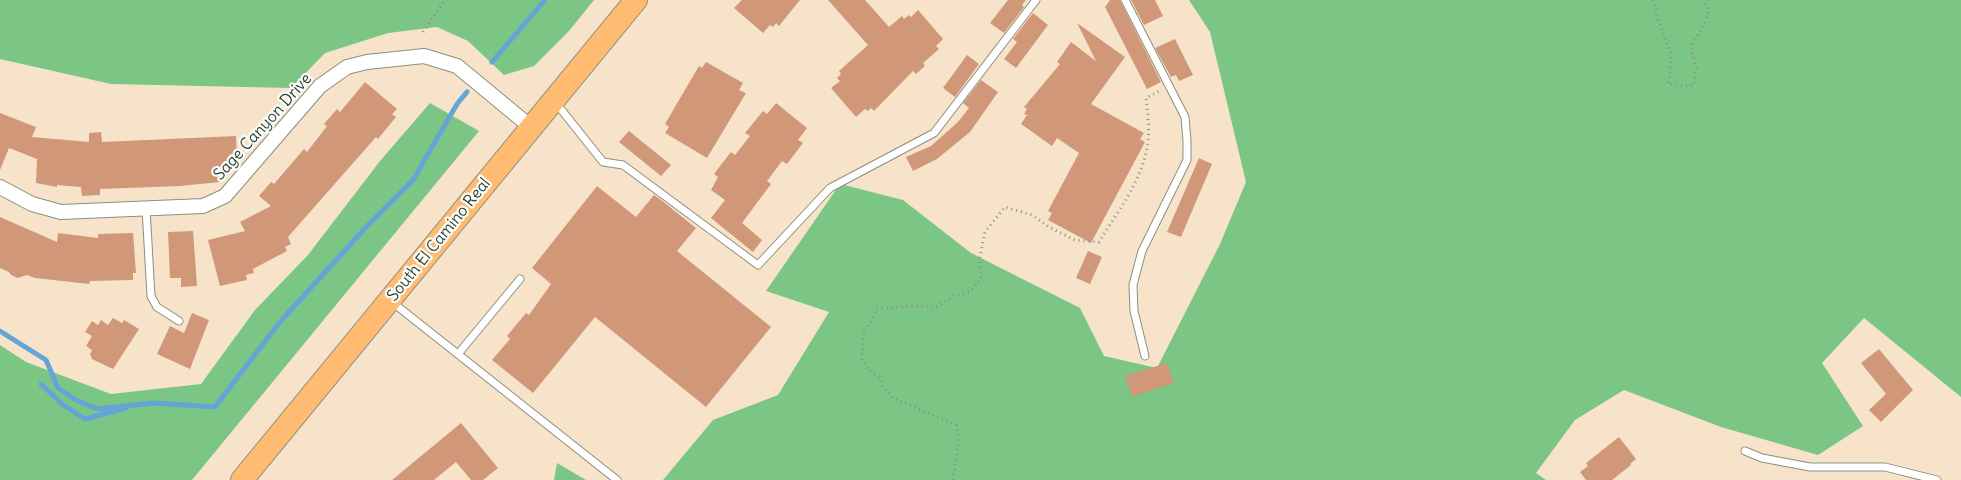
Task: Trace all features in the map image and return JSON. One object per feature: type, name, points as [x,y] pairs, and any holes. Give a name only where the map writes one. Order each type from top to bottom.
[{"type":"main road","name":"South El Camino Real","points":[[242,480],[636,0]]},
{"type":"street","name":"Sage Canyon Drive","points":[[0,187],[32,204],[61,212],[204,206],[225,196],[320,86],[347,67],[366,62],[424,56],[457,66],[532,128]]},
{"type":"lane","points":[[554,100],[603,162],[623,165],[758,265],[830,188],[934,133],[1012,28],[1036,0]]},
{"type":"lane","points":[[1125,0],[1185,117],[1187,160],[1142,251],[1133,285],[1134,311],[1145,356]]},
{"type":"lane","points":[[146,208],[151,296],[157,307],[179,321]]},
{"type":"lane","points":[[458,354],[520,279]]},
{"type":"lane","points":[[390,301],[617,480]]},
{"type":"lane","points":[[1744,450],[1762,458],[1810,467],[1885,467],[1937,480]]},
{"type":"path","points":[[423,32],[445,0]]},
{"type":"path","points":[[1653,0],[1671,52],[1673,66],[1668,84],[1682,86],[1694,85],[1696,68],[1691,47],[1703,26],[1709,10],[1702,0]]},
{"type":"path","points":[[953,480],[959,438],[956,425],[893,398],[882,386],[880,378],[868,370],[862,359],[863,336],[866,327],[872,321],[876,309],[916,306],[936,307],[954,296],[969,292],[981,279],[980,257],[985,232],[1005,208],[1032,215],[1049,227],[1075,240],[1099,242],[1143,166],[1149,125],[1146,98],[1169,86]]},
{"type":"green space","points":[[0,0],[594,0],[569,31],[534,66],[504,75],[468,41],[437,27],[388,33],[325,53],[291,88],[111,84],[0,59]]},
{"type":"green space","points":[[1189,0],[1961,0],[1961,397],[1864,318],[1822,363],[1863,426],[1818,455],[1721,427],[1624,390],[1575,420],[1536,473],[1546,480],[663,480],[713,420],[778,395],[829,312],[766,291],[840,184],[903,200],[971,253],[1080,308],[1104,356],[1157,368],[1220,244],[1246,182],[1210,32]]},
{"type":"green space","points":[[430,103],[479,131],[192,480],[0,480],[0,345],[26,362],[111,394],[201,384],[255,310],[308,255],[380,161]]},
{"type":"green space","points":[[557,463],[586,480],[554,480]]},
{"type":"building","points":[[742,0],[800,0],[779,26],[776,23],[773,27],[770,25],[763,33],[734,8]]},
{"type":"building","points":[[828,0],[865,0],[889,27],[902,16],[904,19],[909,15],[911,17],[918,10],[943,39],[936,46],[939,49],[923,63],[925,66],[916,74],[913,71],[874,111],[871,108],[868,111],[865,109],[856,117],[831,88],[840,81],[837,78],[841,74],[839,71],[868,45]]},
{"type":"building","points":[[1008,0],[1026,0],[1022,5],[1024,7],[1004,33],[990,23]]},
{"type":"building","points":[[1110,0],[1120,0],[1161,82],[1147,89],[1105,7]]},
{"type":"building","points":[[1131,0],[1155,0],[1163,16],[1144,25]]},
{"type":"building","points":[[1033,13],[1048,25],[1016,68],[1004,59],[1017,42],[1013,39]]},
{"type":"building","points":[[1077,23],[1125,57],[1091,104],[1144,133],[1140,139],[1145,142],[1091,243],[1048,220],[1052,213],[1048,211],[1079,153],[1057,138],[1052,146],[1021,124],[1027,115],[1024,114],[1027,109],[1024,107],[1060,64],[1057,62],[1071,42],[1096,61]]},
{"type":"building","points":[[1175,39],[1193,75],[1179,81],[1176,75],[1171,77],[1155,48]]},
{"type":"building","points":[[967,55],[979,64],[955,97],[943,88]]},
{"type":"building","points":[[706,62],[743,83],[739,90],[746,93],[707,158],[665,133],[669,127],[665,124],[699,66],[702,68]]},
{"type":"building","points":[[981,80],[998,92],[970,132],[937,159],[913,171],[906,157],[931,146],[958,122],[969,108],[963,103]]},
{"type":"building","points":[[365,82],[397,109],[392,114],[396,117],[288,237],[291,244],[285,247],[287,251],[253,269],[254,273],[246,275],[247,280],[220,286],[208,240],[245,231],[240,222],[271,206],[259,196],[271,182],[274,184],[304,149],[307,152],[327,126],[324,124],[337,109],[340,112]]},
{"type":"building","points":[[776,103],[807,128],[798,140],[803,143],[787,164],[782,161],[767,181],[771,184],[742,223],[762,240],[753,252],[711,218],[725,200],[711,190],[718,177],[714,174],[731,152],[735,155],[750,136],[745,133],[763,111],[767,114]]},
{"type":"building","points":[[0,113],[36,127],[32,137],[89,142],[89,133],[101,132],[102,142],[236,136],[237,165],[219,167],[220,182],[180,186],[100,189],[100,195],[82,196],[81,187],[57,185],[57,187],[36,183],[37,159],[9,148],[0,170]]},
{"type":"building","points":[[629,131],[671,165],[661,176],[619,142]]},
{"type":"building","points":[[1199,158],[1212,164],[1181,237],[1167,232]]},
{"type":"building","points":[[597,186],[636,217],[654,195],[696,228],[677,251],[771,327],[706,407],[595,317],[533,393],[492,360],[510,339],[507,336],[526,313],[529,315],[551,284],[532,268]]},
{"type":"building","points":[[0,217],[57,242],[58,233],[98,238],[98,234],[133,233],[136,273],[133,273],[133,280],[90,281],[89,284],[35,278],[27,275],[18,278],[11,275],[0,268]]},
{"type":"building","points":[[193,231],[197,286],[181,287],[181,278],[170,278],[168,232]]},
{"type":"building","points":[[1088,251],[1102,257],[1090,284],[1076,278]]},
{"type":"building","points":[[192,313],[209,320],[190,369],[157,354],[170,326],[184,333]]},
{"type":"building","points":[[113,318],[122,323],[124,320],[139,329],[113,369],[92,359],[90,354],[92,350],[86,346],[92,336],[85,332],[92,321],[98,325],[101,320],[108,325]]},
{"type":"building","points":[[1879,349],[1913,390],[1881,422],[1869,410],[1886,394],[1861,363]]},
{"type":"building","points":[[1167,363],[1174,383],[1132,397],[1125,376]]},
{"type":"building","points":[[461,423],[498,468],[483,480],[471,480],[456,462],[434,480],[392,480]]},
{"type":"building","points":[[1619,437],[1636,459],[1612,480],[1586,480],[1580,472],[1588,466],[1586,463]]},
{"type":"waterway","points":[[492,62],[545,0]]},
{"type":"waterway","points":[[0,331],[46,360],[58,388],[76,400],[97,409],[154,403],[215,407],[279,323],[367,226],[413,180],[457,104],[467,92]]},
{"type":"waterway","points":[[41,384],[62,404],[85,419],[126,408]]}]
